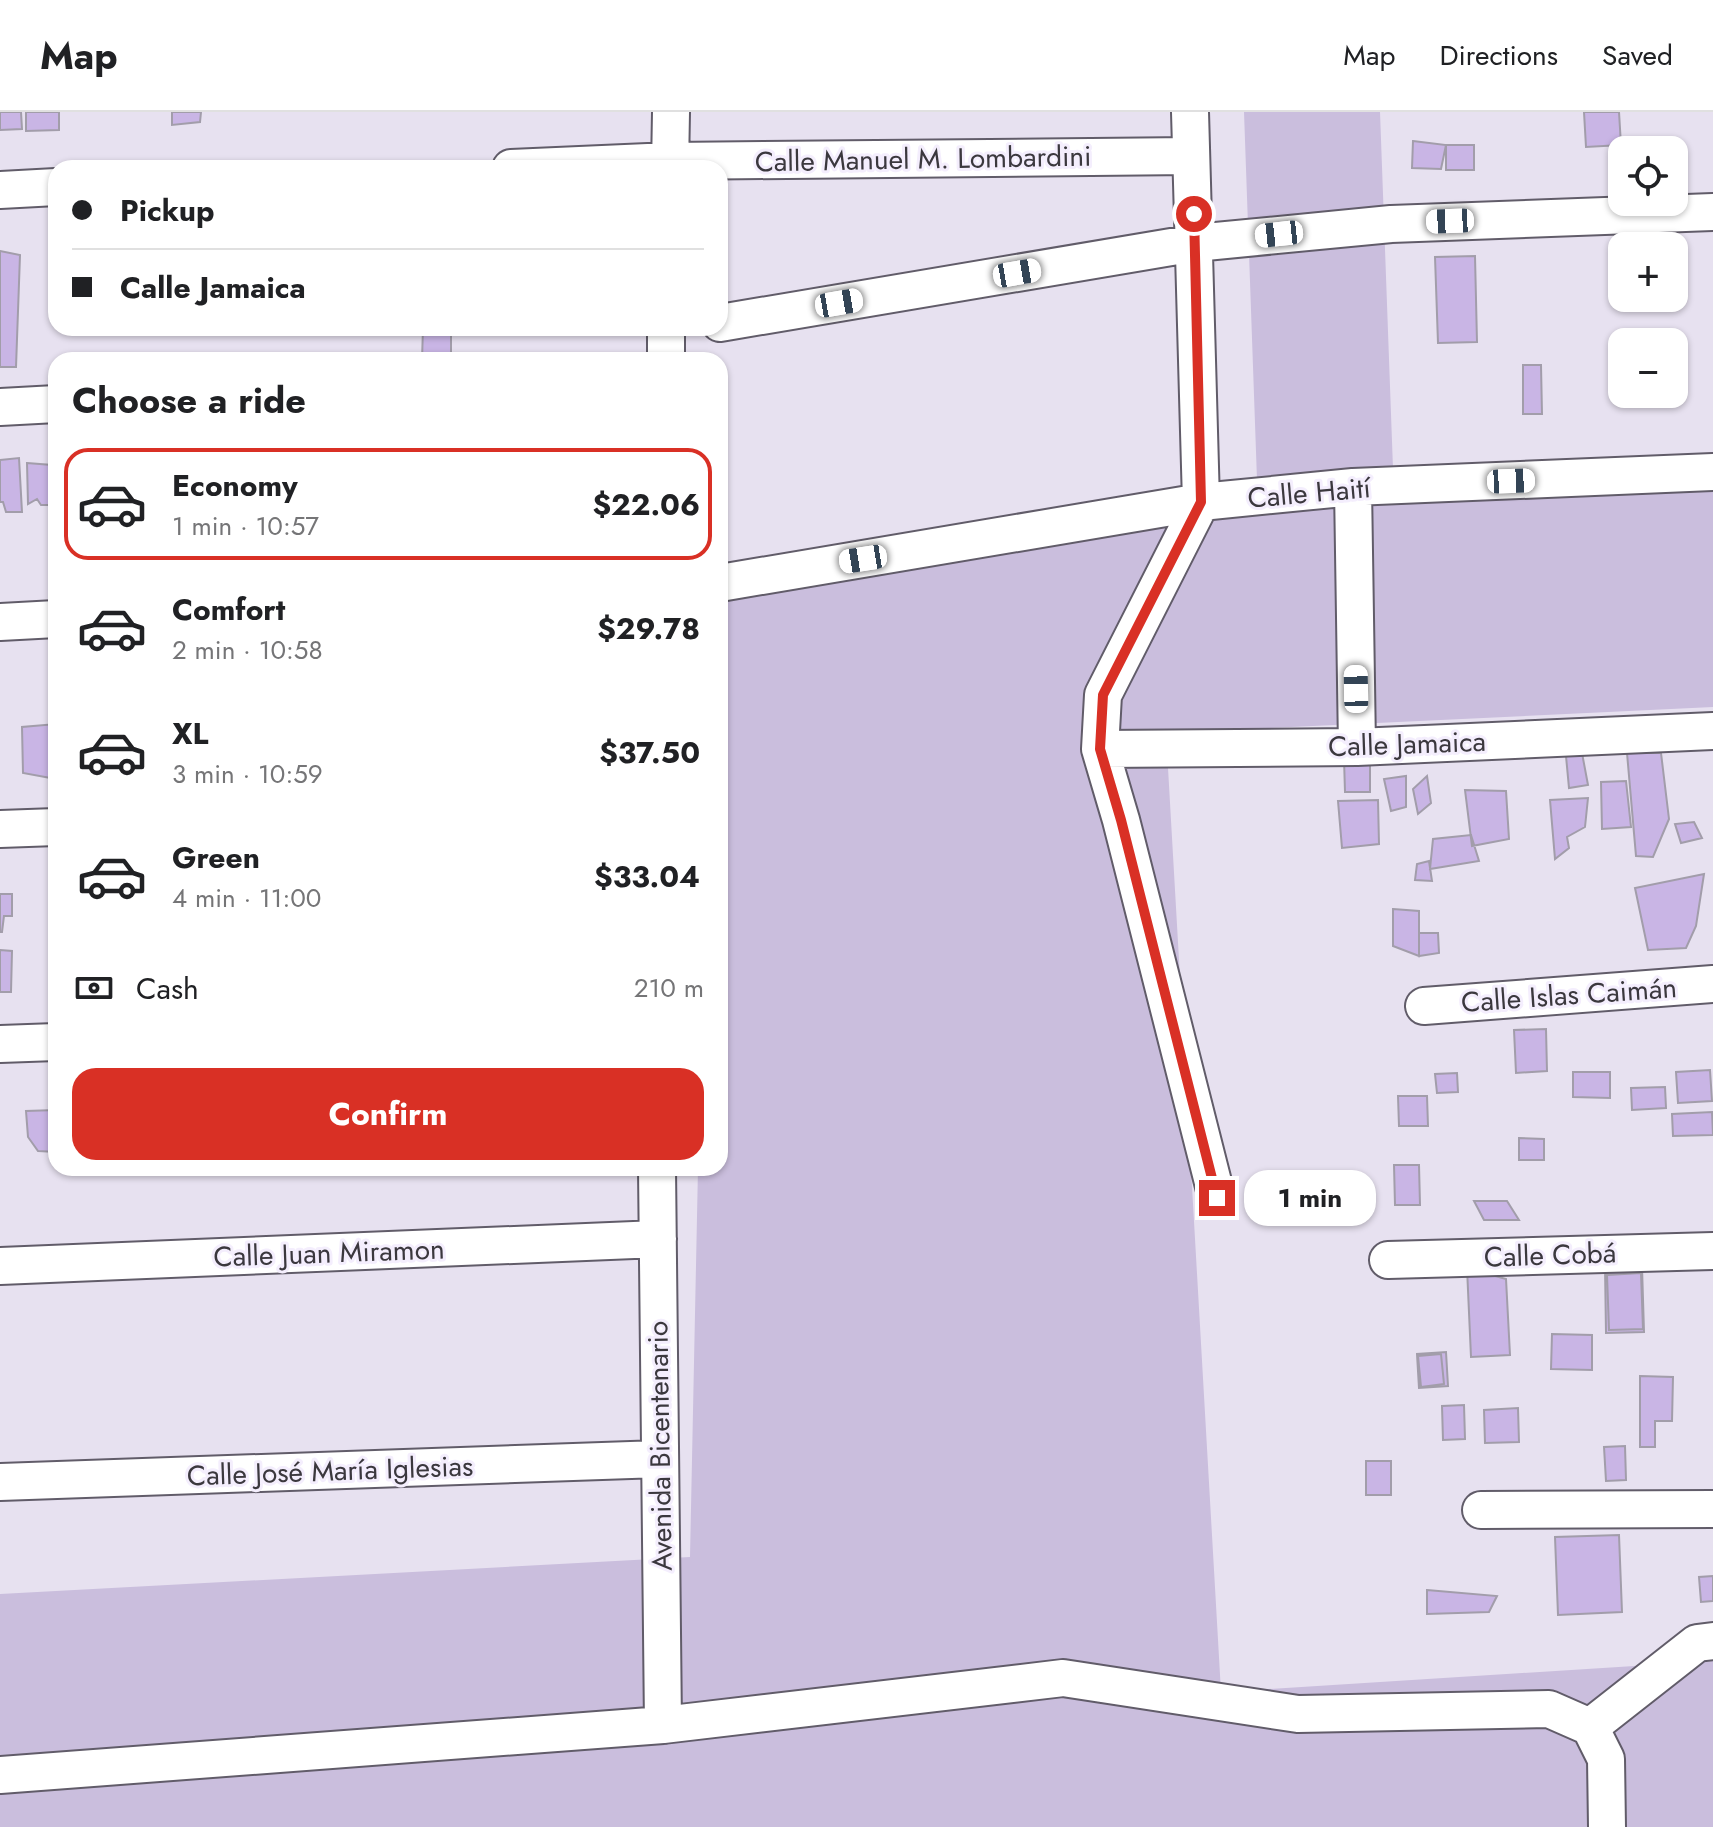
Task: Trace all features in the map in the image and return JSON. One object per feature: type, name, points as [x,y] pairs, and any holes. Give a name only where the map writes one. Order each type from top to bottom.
[{"type":"street","points":[[671,112],[671,160]]},
{"type":"street","points":[[1190,112],[1201,502],[1103,695],[1100,749],[1121,820],[1217,1198]]},
{"type":"street","name":"Calle Manuel M. Lombardini","points":[[728,164],[1191,156]]},
{"type":"street","points":[[0,190],[48,187]]},
{"type":"street","points":[[728,322],[1195,243],[1391,224],[1713,212]]},
{"type":"street","points":[[0,407],[48,404]]},
{"type":"street","name":"Calle Haití","points":[[728,582],[1201,502],[1353,487],[1713,472]]},
{"type":"street","points":[[1353,487],[1357,747]]},
{"type":"street","points":[[0,622],[48,619]]},
{"type":"street","name":"Calle Jamaica","points":[[1100,749],[1357,747],[1713,731]]},
{"type":"street","points":[[0,829],[48,827]]},
{"type":"street","name":"Calle Islas Caimán","points":[[1424,1006],[1713,984]]},
{"type":"street","points":[[0,1044],[48,1042]]},
{"type":"street","name":"Avenida Bicentenario","points":[[657,1176],[663,1725]]},
{"type":"street","name":"Calle Juan Miramon","points":[[0,1266],[658,1239]]},
{"type":"street","name":"Calle Cobá","points":[[1388,1260],[1713,1251]]},
{"type":"street","name":"Calle José María Iglesias","points":[[0,1482],[660,1459]]},
{"type":"street","points":[[1481,1510],[1713,1509]]},
{"type":"street","points":[[1590,1727],[1697,1643],[1713,1641]]},
{"type":"street","points":[[0,1775],[663,1725],[1063,1678],[1298,1714],[1549,1709],[1590,1727],[1606,1759],[1607,1827]]},
{"type":"shaded area","points":[[1244,112],[1380,112],[1394,496],[1713,487],[1713,707],[1166,733],[1221,1692],[1713,1661],[1713,1827],[0,1827],[0,1594],[690,1557],[698,1176],[728,1176],[728,588],[1258,508]]},
{"type":"building","points":[[0,112],[21,112],[22,129],[0,130]]},
{"type":"building","points":[[26,112],[59,112],[59,130],[26,131]]},
{"type":"building","points":[[172,112],[201,112],[200,122],[172,125]]},
{"type":"building","points":[[1584,112],[1619,112],[1620,136],[1608,136],[1608,146],[1586,147]]},
{"type":"building","points":[[1413,141],[1446,145],[1441,169],[1412,168]]},
{"type":"building","points":[[1446,145],[1474,145],[1474,170],[1446,170]]},
{"type":"building","points":[[0,251],[20,255],[16,367],[0,367]]},
{"type":"building","points":[[1475,256],[1477,342],[1438,343],[1435,257]]},
{"type":"building","points":[[423,336],[451,336],[451,352],[422,352]]},
{"type":"building","points":[[1523,365],[1541,365],[1542,414],[1523,414]]},
{"type":"building","points":[[19,458],[22,512],[6,512],[3,502],[0,502],[0,460]]},
{"type":"building","points":[[27,463],[48,465],[48,505],[41,505],[37,499],[28,504]]},
{"type":"building","points":[[48,725],[48,778],[23,773],[22,727]]},
{"type":"building","points":[[1582,753],[1588,785],[1569,788],[1566,756]]},
{"type":"building","points":[[1627,753],[1661,753],[1669,819],[1653,857],[1636,856]]},
{"type":"building","points":[[1370,758],[1370,792],[1345,792],[1344,759]]},
{"type":"building","points":[[1406,776],[1406,807],[1391,811],[1384,779]]},
{"type":"building","points":[[1427,776],[1431,803],[1418,814],[1413,789]]},
{"type":"building","points":[[1626,781],[1631,827],[1602,829],[1601,782]]},
{"type":"building","points":[[1465,790],[1506,791],[1509,839],[1472,846]]},
{"type":"building","points":[[1588,798],[1585,827],[1567,837],[1569,848],[1555,859],[1550,800]]},
{"type":"building","points":[[1378,800],[1379,844],[1342,848],[1338,801]]},
{"type":"building","points":[[1694,822],[1702,838],[1681,843],[1675,824]]},
{"type":"building","points":[[1471,835],[1479,861],[1430,869],[1433,839]]},
{"type":"building","points":[[1429,861],[1432,881],[1415,880],[1417,864]]},
{"type":"building","points":[[1704,874],[1696,926],[1686,948],[1648,950],[1635,888]]},
{"type":"building","points":[[0,894],[12,894],[12,916],[4,916],[2,932],[0,932]]},
{"type":"building","points":[[1393,909],[1419,911],[1419,956],[1393,946]]},
{"type":"building","points":[[1419,933],[1438,933],[1439,953],[1419,956]]},
{"type":"building","points":[[0,950],[12,951],[11,992],[0,992]]},
{"type":"building","points":[[1546,1029],[1547,1071],[1516,1073],[1514,1030]]},
{"type":"building","points":[[1710,1070],[1712,1101],[1678,1103],[1676,1072]]},
{"type":"building","points":[[1573,1072],[1610,1072],[1610,1098],[1573,1097]]},
{"type":"building","points":[[1457,1073],[1458,1092],[1437,1093],[1435,1074]]},
{"type":"building","points":[[1665,1087],[1666,1108],[1632,1110],[1631,1088]]},
{"type":"building","points":[[1398,1096],[1427,1096],[1428,1126],[1399,1126]]},
{"type":"building","points":[[48,1110],[48,1152],[38,1151],[28,1137],[26,1111]]},
{"type":"building","points":[[1712,1112],[1713,1135],[1673,1136],[1672,1114]]},
{"type":"building","points":[[1519,1138],[1544,1139],[1544,1160],[1519,1160]]},
{"type":"building","points":[[1394,1165],[1419,1165],[1420,1205],[1395,1205]]},
{"type":"building","points":[[1474,1201],[1507,1201],[1519,1220],[1484,1220]]},
{"type":"building","points":[[1605,1267],[1642,1267],[1644,1332],[1606,1333]]},
{"type":"building","points":[[1467,1268],[1506,1279],[1510,1355],[1471,1357]]},
{"type":"building","points":[[1641,1273],[1643,1329],[1609,1330],[1607,1275]]},
{"type":"building","points":[[1552,1334],[1592,1335],[1592,1370],[1551,1369]]},
{"type":"building","points":[[1446,1352],[1448,1386],[1419,1388],[1417,1354]]},
{"type":"building","points":[[1441,1354],[1444,1384],[1421,1387],[1418,1356]]},
{"type":"building","points":[[1640,1376],[1673,1377],[1672,1421],[1655,1421],[1655,1447],[1640,1447]]},
{"type":"building","points":[[1464,1405],[1465,1439],[1443,1440],[1442,1406]]},
{"type":"building","points":[[1518,1408],[1519,1442],[1485,1443],[1484,1410]]},
{"type":"building","points":[[1625,1446],[1626,1480],[1606,1481],[1604,1447]]},
{"type":"building","points":[[1366,1461],[1391,1461],[1391,1495],[1366,1495]]},
{"type":"building","points":[[1619,1535],[1622,1612],[1558,1615],[1555,1537]]},
{"type":"building","points":[[1713,1576],[1713,1601],[1701,1602],[1699,1577]]},
{"type":"building","points":[[1427,1590],[1497,1596],[1489,1612],[1427,1614]]},
{"type":"route","points":[[1194,214],[1201,502],[1103,695],[1100,749],[1121,820],[1217,1198]]}]
